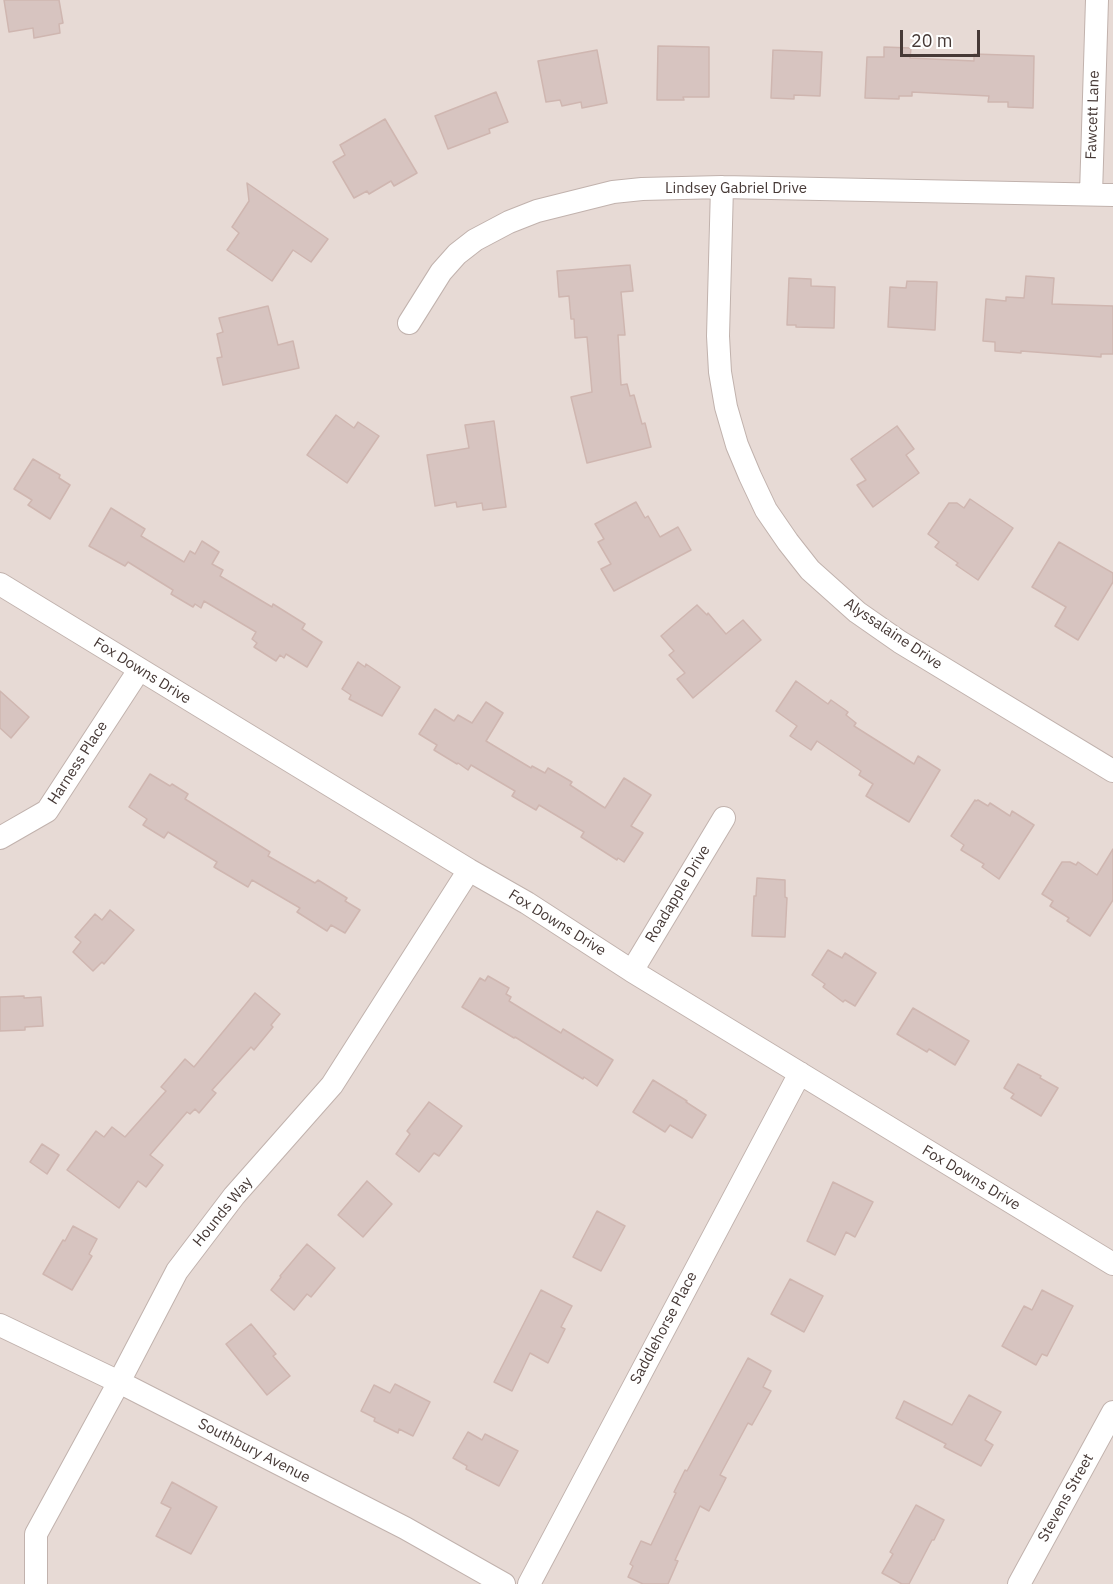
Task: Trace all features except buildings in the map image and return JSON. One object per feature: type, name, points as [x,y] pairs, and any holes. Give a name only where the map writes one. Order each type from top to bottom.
[{"type":"street","name":"Fawcett Lane","points":[[1097,0],[1102,195]]},
{"type":"street","name":"Lindsey Gabriel Drive","points":[[409,323],[441,272],[457,254],[475,240],[509,222],[537,211],[613,192],[722,187],[1102,195]]},
{"type":"street","name":"Alyssalaine Drive","points":[[722,187],[718,336],[720,372],[726,407],[737,445],[750,476],[772,518],[788,542],[810,570],[856,612],[900,642],[1113,771]]},
{"type":"street","name":"Fox Downs Drive","points":[[0,584],[469,870],[527,903],[632,971],[1113,1264]]},
{"type":"street","name":"Harness Place","points":[[0,838],[47,811],[139,670]]},
{"type":"street","name":"Roadapple Drive","points":[[632,971],[724,818]]},
{"type":"street","name":"Hounds Way","points":[[36,1584],[36,1534],[120,1382],[177,1271],[234,1197],[332,1085],[469,870]]},
{"type":"street","name":"Saddlehorse Place","points":[[529,1584],[800,1073]]},
{"type":"street","name":"Southbury Avenue","points":[[0,1325],[120,1382],[405,1528],[504,1584]]},
{"type":"street","name":"Stevens Street","points":[[1018,1584],[1113,1412]]},
{"type":"shaded area","points":[[0,0],[1113,0],[1113,1584],[0,1584]]}]
